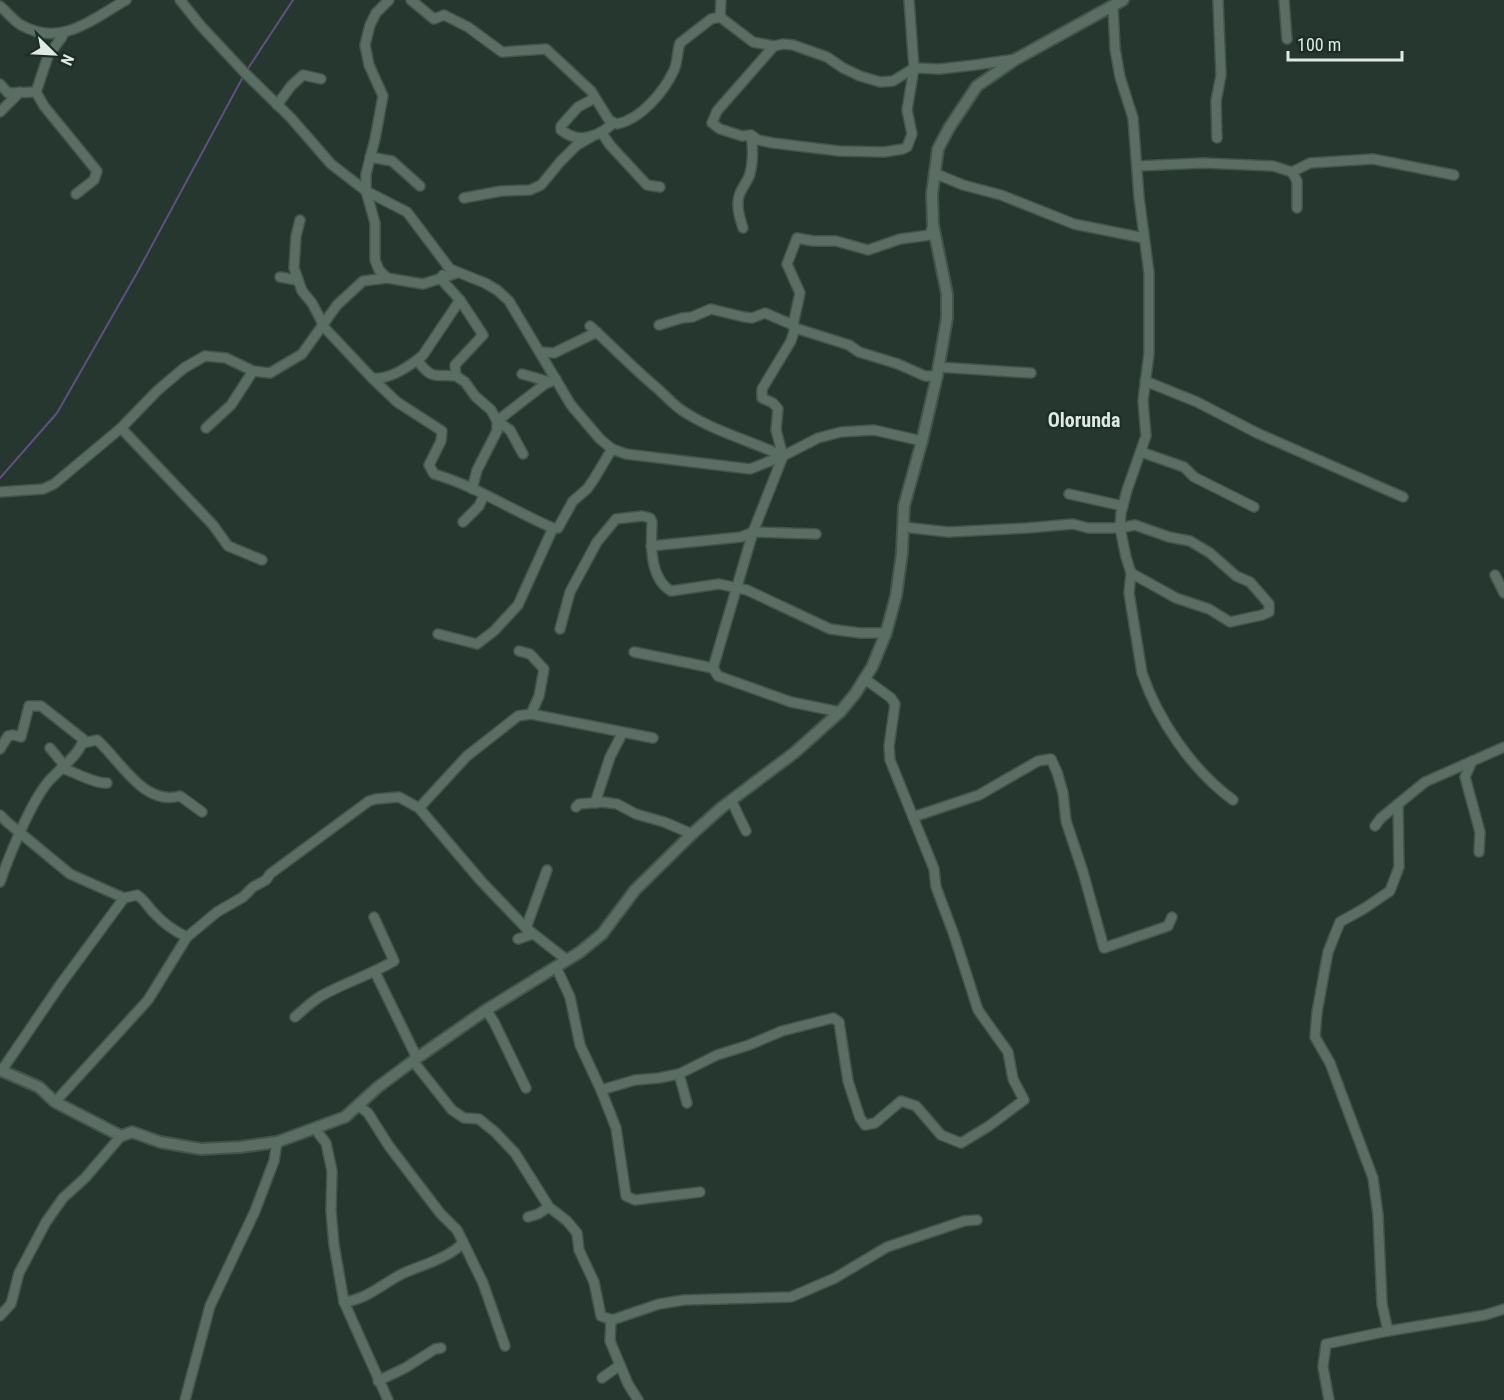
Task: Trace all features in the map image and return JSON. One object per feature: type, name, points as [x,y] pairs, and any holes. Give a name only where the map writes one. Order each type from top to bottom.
[{"type":"street","points":[[0,6],[20,24],[35,30],[63,33],[82,27],[126,0]]},
{"type":"street","points":[[180,0],[331,164],[366,191],[406,212],[446,263],[457,273],[485,283],[509,301],[541,352],[553,380],[585,423],[612,449],[626,454],[657,459],[750,469],[783,456],[818,438],[853,431],[874,430],[922,441]]},
{"type":"street","points":[[387,278],[379,270],[375,260],[375,223],[366,191],[366,174],[383,96],[369,65],[365,45],[376,12],[389,0]]},
{"type":"street","points":[[411,0],[434,19],[444,15],[468,27],[502,52],[546,49],[591,91],[609,120],[621,124],[648,106],[664,87],[674,70],[680,43],[711,19],[720,17],[753,42],[774,46],[793,45],[827,57],[843,68],[880,82],[893,81],[914,68],[940,69],[975,66],[1016,58]]},
{"type":"street","points":[[720,17],[721,0]]},
{"type":"street","points":[[774,46],[717,111],[712,123],[731,133],[742,136],[751,135],[759,140],[773,143],[839,151],[884,152],[903,149],[910,143],[912,134],[907,110],[914,68],[909,0]]},
{"type":"street","points":[[1217,138],[1216,101],[1221,75],[1218,0]]},
{"type":"street","points":[[1284,0],[1287,39]]},
{"type":"street","points":[[0,1316],[11,1304],[19,1273],[46,1222],[63,1198],[85,1178],[121,1136],[132,1132],[160,1142],[201,1149],[240,1147],[276,1142],[345,1117],[378,1087],[415,1060],[486,1010],[567,960],[602,934],[635,890],[692,834],[731,800],[794,753],[840,712],[872,667],[886,633],[896,596],[907,496],[938,371],[947,318],[946,294],[933,225],[932,194],[938,149],[965,101],[977,86],[1016,58],[1118,3]]},
{"type":"street","points":[[1118,3],[1114,49],[1133,118],[1139,197],[1149,273],[1149,353],[1143,401],[1146,436],[1123,506],[1120,528],[1131,573],[1129,592],[1142,673],[1146,684],[1177,742],[1198,769],[1233,800]]},
{"type":"street","points":[[63,33],[48,56],[36,92],[44,106],[97,171],[94,180],[76,194]]},
{"type":"street","points":[[277,105],[291,86],[303,75],[321,80]]},
{"type":"street","points":[[0,84],[8,93],[36,92]]},
{"type":"street","points":[[0,112],[20,92]]},
{"type":"street","points":[[591,137],[578,137],[565,133],[561,130],[561,126],[578,107],[595,98]]},
{"type":"street","points":[[464,198],[501,190],[530,190],[541,185],[578,145],[613,123]]},
{"type":"street","points":[[601,132],[647,185],[660,187]]},
{"type":"street","points":[[744,228],[739,216],[738,203],[739,193],[750,175],[753,147],[751,135]]},
{"type":"street","points":[[370,157],[392,161],[420,186]]},
{"type":"street","points":[[1138,166],[1203,163],[1273,166],[1292,172],[1310,163],[1372,159],[1454,175]]},
{"type":"street","points":[[1292,172],[1297,182],[1297,208]]},
{"type":"street","points":[[934,173],[963,185],[1000,195],[1074,224],[1144,238]]},
{"type":"street","points":[[300,220],[294,251],[294,268],[302,291],[312,303],[322,324],[372,378],[397,402],[442,431],[441,441],[429,465],[434,474],[449,478],[526,517],[558,528],[573,501],[587,489],[612,449]]},
{"type":"street","points":[[713,668],[753,532],[783,456],[776,430],[778,409],[773,403],[762,398],[762,389],[791,341],[800,293],[787,264],[797,238],[836,241],[868,250],[900,239],[930,235],[933,225]]},
{"type":"street","points":[[441,279],[446,263]]},
{"type":"street","points":[[0,492],[43,489],[54,484],[121,428],[158,390],[184,368],[205,356],[226,358],[253,371],[270,373],[302,354],[337,305],[363,281],[387,278],[423,284],[457,273]]},
{"type":"street","points":[[280,277],[297,280]]},
{"type":"street","points":[[441,279],[460,300],[483,335],[455,365],[456,376]]},
{"type":"street","points":[[372,378],[379,380],[406,369],[423,355],[460,300]]},
{"type":"street","points":[[659,326],[711,309],[752,318],[765,313],[794,327],[849,345],[859,352],[898,364],[925,376],[938,371],[1031,374]]},
{"type":"street","points":[[541,352],[555,353],[594,329],[634,369],[687,414],[720,432],[768,447],[783,456]]},
{"type":"street","points":[[417,360],[435,377],[456,376],[465,382],[475,396],[491,410],[497,421],[510,430],[523,454]]},
{"type":"street","points":[[206,428],[231,405],[253,371]]},
{"type":"street","points":[[522,374],[553,380]]},
{"type":"street","points":[[497,421],[553,380]]},
{"type":"street","points":[[1145,381],[1197,402],[1257,433],[1403,497]]},
{"type":"street","points":[[472,489],[477,470],[497,431],[497,421]]},
{"type":"street","points":[[121,428],[213,525],[228,546],[262,560]]},
{"type":"street","points":[[1141,452],[1184,467],[1194,477],[1254,507]]},
{"type":"street","points":[[1069,494],[1123,506]]},
{"type":"street","points":[[463,522],[479,506],[484,495]]},
{"type":"street","points":[[560,629],[570,592],[597,542],[616,519],[642,516],[650,518],[652,522],[653,562],[663,585],[671,591],[719,584],[764,597],[830,629],[860,633],[886,633]]},
{"type":"street","points":[[903,527],[948,532],[1073,524],[1088,528],[1120,528],[1135,525],[1169,537],[1190,541],[1210,553],[1236,576],[1250,582],[1269,604],[1269,612],[1230,622],[1209,609],[1176,598],[1131,573]]},
{"type":"street","points":[[438,634],[477,644],[494,631],[518,605],[553,528]]},
{"type":"street","points":[[651,546],[741,537],[753,532],[816,534]]},
{"type":"street","points":[[1495,575],[1504,593]]},
{"type":"street","points":[[519,651],[530,654],[544,669],[541,689],[531,714]]},
{"type":"street","points":[[634,652],[713,668],[718,676],[791,702],[840,712]]},
{"type":"street","points":[[601,1090],[635,1080],[679,1074],[717,1055],[749,1046],[782,1031],[833,1018],[838,1020],[840,1026],[848,1081],[860,1118],[865,1125],[875,1124],[901,1101],[916,1106],[941,1134],[961,1143],[1024,1100],[1012,1079],[1008,1052],[978,1010],[936,887],[934,868],[890,760],[889,746],[895,704],[891,698],[865,679]]},
{"type":"street","points":[[0,749],[8,736],[21,737],[29,706],[40,706],[79,735],[83,743]]},
{"type":"street","points":[[419,808],[467,756],[518,716],[531,714],[653,738]]},
{"type":"street","points":[[595,803],[610,758],[623,732]]},
{"type":"street","points":[[0,882],[37,799],[83,743],[97,740],[111,752],[143,789],[168,799],[180,796],[202,812]]},
{"type":"street","points":[[1376,826],[1381,818],[1425,782],[1504,747]]},
{"type":"street","points":[[50,748],[63,767],[98,783],[107,783]]},
{"type":"street","points":[[913,817],[979,795],[1038,761],[1051,759],[1063,793],[1066,821],[1104,948],[1168,926],[1172,917]]},
{"type":"street","points":[[1472,761],[1465,777],[1480,832],[1479,852]]},
{"type":"street","points":[[55,1102],[148,1000],[187,937],[217,912],[243,897],[253,887],[266,880],[270,874],[369,801],[376,799],[399,798],[419,808],[481,881],[529,931],[567,960]]},
{"type":"street","points":[[731,800],[746,831]]},
{"type":"street","points":[[576,807],[579,804],[617,804],[636,814],[664,822],[692,834]]},
{"type":"street","points":[[1388,1331],[1382,1304],[1378,1215],[1373,1178],[1330,1063],[1315,1037],[1317,1012],[1328,952],[1340,922],[1390,891],[1399,867],[1398,804]]},
{"type":"street","points":[[0,815],[70,874],[124,898],[137,895],[144,899],[152,912],[168,928],[187,937]]},
{"type":"street","points":[[518,939],[529,931],[547,870]]},
{"type":"street","points":[[121,1136],[55,1102],[39,1087],[1,1070],[124,898]]},
{"type":"street","points":[[295,1017],[318,998],[394,961],[374,916]]},
{"type":"street","points":[[556,967],[570,997],[580,1046],[601,1090],[619,1143],[626,1196],[635,1200],[700,1192]]},
{"type":"street","points":[[375,972],[415,1060],[452,1110],[464,1118],[479,1119],[515,1153],[549,1207],[567,1221],[577,1233],[579,1250],[594,1282],[601,1316],[611,1319],[659,1304],[684,1300],[791,1297],[835,1278],[887,1247],[964,1221],[977,1220]]},
{"type":"street","points":[[486,1010],[526,1088]]},
{"type":"street","points":[[679,1074],[687,1102]]},
{"type":"street","points":[[358,1105],[368,1113],[389,1146],[440,1213],[457,1230],[472,1265],[483,1283],[505,1346]]},
{"type":"street","points":[[315,1129],[326,1143],[332,1171],[331,1211],[334,1245],[344,1302],[388,1400]]},
{"type":"street","points":[[185,1400],[210,1306],[255,1211],[274,1161],[276,1142]]},
{"type":"street","points":[[528,1217],[549,1207]]},
{"type":"street","points":[[344,1302],[355,1301],[375,1292],[405,1273],[459,1248],[463,1242]]},
{"type":"street","points":[[1329,1400],[1323,1367],[1326,1344],[1485,1315],[1504,1309]]},
{"type":"street","points":[[611,1319],[610,1341],[638,1400]]},
{"type":"street","points":[[378,1381],[441,1347]]},
{"type":"street","points":[[602,1378],[620,1365]]},
{"type":"waterway","points":[[247,70],[293,0]]},
{"type":"waterway","points":[[0,478],[57,413],[137,273],[244,75]]},
{"type":"district","name":"Olorunda","points":[[1084,420]]}]
